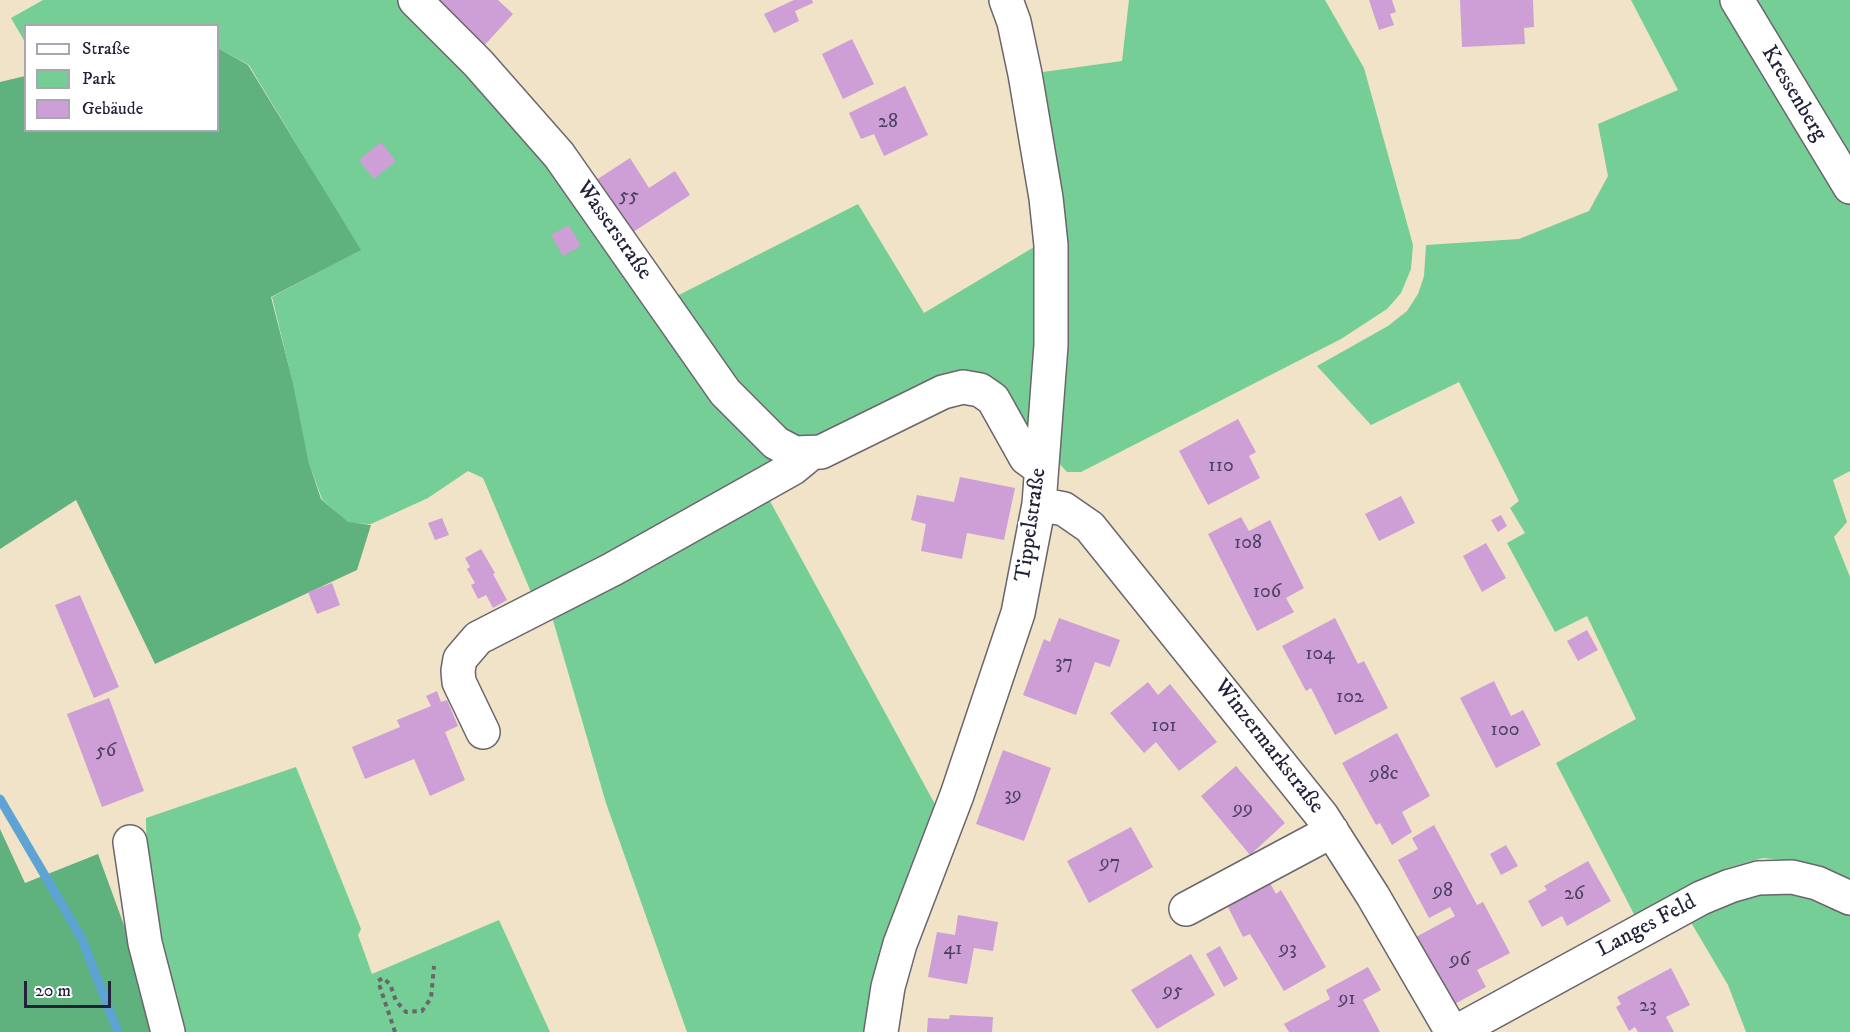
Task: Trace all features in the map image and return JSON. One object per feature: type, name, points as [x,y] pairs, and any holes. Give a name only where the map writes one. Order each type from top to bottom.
[{"type":"street","name":"Wasserstraße","points":[[415,0],[478,63],[559,154],[725,392],[784,449],[810,454]]},
{"type":"street","name":"Tippelstraße","points":[[880,1032],[888,987],[900,945],[957,795],[1018,613],[1039,504],[1051,345],[1051,245],[1046,198],[1025,74],[1014,22],[1006,0]]},
{"type":"street","name":"Kressenberg","points":[[1737,0],[1850,187]]},
{"type":"street","points":[[483,732],[459,682],[458,671],[460,659],[478,638],[613,568],[793,468],[810,454],[851,439],[943,392],[963,387],[980,390],[993,399],[1026,458],[1041,469]]},
{"type":"street","name":"Winzermarkstraße","points":[[1039,504],[1064,509],[1090,527],[1332,831],[1454,1032]]},
{"type":"street","points":[[1186,909],[1332,831]]},
{"type":"street","points":[[130,842],[145,943],[168,1032]]},
{"type":"street","name":"Langes Feld","points":[[1454,1032],[1681,909],[1730,886],[1758,878],[1792,877],[1817,883],[1850,898]]},
{"type":"path","points":[[395,1032],[378,981],[383,978],[390,984],[396,1001],[406,1012],[422,1011],[431,998],[434,966]]},
{"type":"green space","points":[[43,0],[404,0],[545,152],[785,464],[536,604],[483,478],[468,471],[428,498],[371,524],[348,523],[322,499],[307,458],[293,384],[272,297],[360,250],[249,65],[219,49],[219,24],[24,24],[24,40],[11,18]]},
{"type":"green space","points":[[1129,0],[1325,0],[1364,68],[1413,245],[1411,269],[1401,293],[1387,309],[1341,339],[1081,472],[1067,472],[1057,461],[1061,219],[1043,72],[1122,61]]},
{"type":"green space","points":[[1631,0],[1731,0],[1850,198],[1850,471],[1833,480],[1847,522],[1834,537],[1850,577],[1850,888],[1794,861],[1763,858],[1727,868],[1636,918],[1556,763],[1636,719],[1587,616],[1555,632],[1507,543],[1525,533],[1510,508],[1519,501],[1459,382],[1371,425],[1317,366],[1388,326],[1407,311],[1418,294],[1424,276],[1426,245],[1519,239],[1589,211],[1608,176],[1598,124],[1678,90]]},
{"type":"green space","points":[[1742,0],[1850,0],[1850,175]]},
{"type":"green space","points":[[219,49],[248,65],[361,250],[271,297],[293,383],[308,460],[321,499],[348,522],[371,525],[357,570],[155,664],[76,500],[0,549],[0,82],[24,76],[24,132],[219,132]]},
{"type":"green space","points":[[858,204],[924,313],[1039,244],[1041,298],[1030,442],[989,385],[822,444],[773,430],[671,299]]},
{"type":"green space","points":[[765,492],[937,808],[871,1032],[687,1032],[606,803],[550,610]]},
{"type":"green space","points":[[296,767],[361,929],[358,935],[372,974],[499,920],[550,1032],[174,1032],[147,891],[146,818]]},
{"type":"green space","points":[[0,829],[25,883],[98,854],[163,1032],[0,1032]]},
{"type":"green space","points":[[1787,890],[1819,897],[1850,915],[1850,1032],[1746,1032],[1728,985],[1689,919],[1729,899]]},
{"type":"building","points":[[429,0],[498,0],[513,14],[482,48]]},
{"type":"building","points":[[794,0],[812,0],[813,3],[795,11],[799,21],[774,33],[764,14]]},
{"type":"building","points":[[1369,0],[1392,0],[1396,12],[1390,14],[1394,25],[1379,30]]},
{"type":"building","points":[[1460,0],[1533,0],[1534,27],[1524,28],[1525,44],[1462,47]]},
{"type":"building","points":[[852,39],[874,84],[843,99],[822,54]]},
{"type":"building","points":[[905,86],[928,135],[884,156],[874,134],[861,139],[849,113]]},
{"type":"building","points":[[381,142],[396,161],[374,179],[359,160]]},
{"type":"building","points":[[630,158],[649,188],[675,171],[690,195],[627,236],[593,182]]},
{"type":"building","points":[[569,225],[581,246],[563,256],[551,235]]},
{"type":"building","points":[[1238,419],[1256,452],[1249,456],[1260,478],[1208,505],[1179,451]]},
{"type":"building","points":[[960,477],[1015,488],[1004,540],[967,533],[962,559],[921,551],[926,524],[911,520],[917,495],[954,502]]},
{"type":"building","points":[[1401,496],[1415,523],[1379,541],[1365,514]]},
{"type":"building","points":[[1501,515],[1507,526],[1498,532],[1491,520]]},
{"type":"building","points":[[1241,517],[1249,531],[1270,520],[1304,588],[1286,598],[1294,612],[1257,631],[1208,534]]},
{"type":"building","points":[[442,518],[449,535],[435,540],[428,523]]},
{"type":"building","points":[[1486,543],[1506,578],[1482,592],[1463,556]]},
{"type":"building","points":[[481,549],[507,600],[493,608],[486,595],[478,599],[471,585],[475,583],[467,569],[470,567],[465,558]]},
{"type":"building","points":[[332,583],[340,605],[317,614],[308,592]]},
{"type":"building","points":[[80,595],[119,687],[94,698],[55,605]]},
{"type":"building","points":[[1059,618],[1120,640],[1110,667],[1095,662],[1076,715],[1023,695],[1044,639],[1050,642]]},
{"type":"building","points":[[1335,618],[1358,664],[1364,661],[1388,708],[1335,735],[1311,688],[1306,691],[1282,646]]},
{"type":"building","points":[[1587,630],[1598,650],[1578,661],[1567,641]]},
{"type":"building","points":[[1494,681],[1511,716],[1523,710],[1541,745],[1496,768],[1460,698]]},
{"type":"building","points":[[1148,682],[1158,695],[1170,684],[1217,742],[1179,771],[1156,742],[1144,753],[1110,713]]},
{"type":"building","points":[[437,691],[441,702],[447,700],[458,726],[445,732],[465,780],[430,796],[414,759],[365,779],[352,747],[400,727],[397,720],[431,706],[426,696]]},
{"type":"building","points":[[109,698],[144,791],[102,807],[67,714]]},
{"type":"building","points":[[1397,733],[1430,796],[1402,812],[1412,832],[1392,845],[1380,823],[1376,825],[1342,763]]},
{"type":"building","points":[[1003,750],[1051,768],[1024,841],[976,824]]},
{"type":"building","points":[[1236,766],[1285,823],[1250,855],[1201,796]]},
{"type":"building","points":[[1434,825],[1477,905],[1483,902],[1510,953],[1477,970],[1486,987],[1451,1006],[1414,938],[1455,916],[1450,907],[1429,918],[1398,860],[1418,849],[1412,838]]},
{"type":"building","points":[[1131,827],[1153,867],[1089,903],[1067,861]]},
{"type":"building","points":[[1506,845],[1518,866],[1501,875],[1490,854]]},
{"type":"building","points":[[1588,861],[1611,901],[1567,926],[1562,916],[1542,927],[1528,901],[1547,890],[1544,886]]},
{"type":"building","points":[[1270,883],[1276,894],[1281,890],[1326,967],[1284,991],[1250,934],[1243,937],[1228,907]]},
{"type":"building","points":[[958,915],[998,922],[993,951],[974,948],[967,984],[928,977],[937,932],[955,935]]},
{"type":"building","points":[[1220,946],[1238,979],[1224,987],[1206,954]]},
{"type":"building","points":[[1191,954],[1215,995],[1157,1029],[1131,990]]},
{"type":"building","points":[[1368,967],[1381,990],[1363,1000],[1380,1032],[1289,1032],[1284,1024],[1330,999],[1326,990]]},
{"type":"building","points":[[1671,968],[1690,1005],[1666,1017],[1674,1032],[1638,1032],[1635,1027],[1629,1031],[1616,1007],[1621,1004],[1617,997]]},
{"type":"building","points":[[950,1015],[993,1017],[992,1032],[927,1032],[928,1018],[949,1019]]},
{"type":"waterway","points":[[0,799],[81,937],[118,1032]]}]
